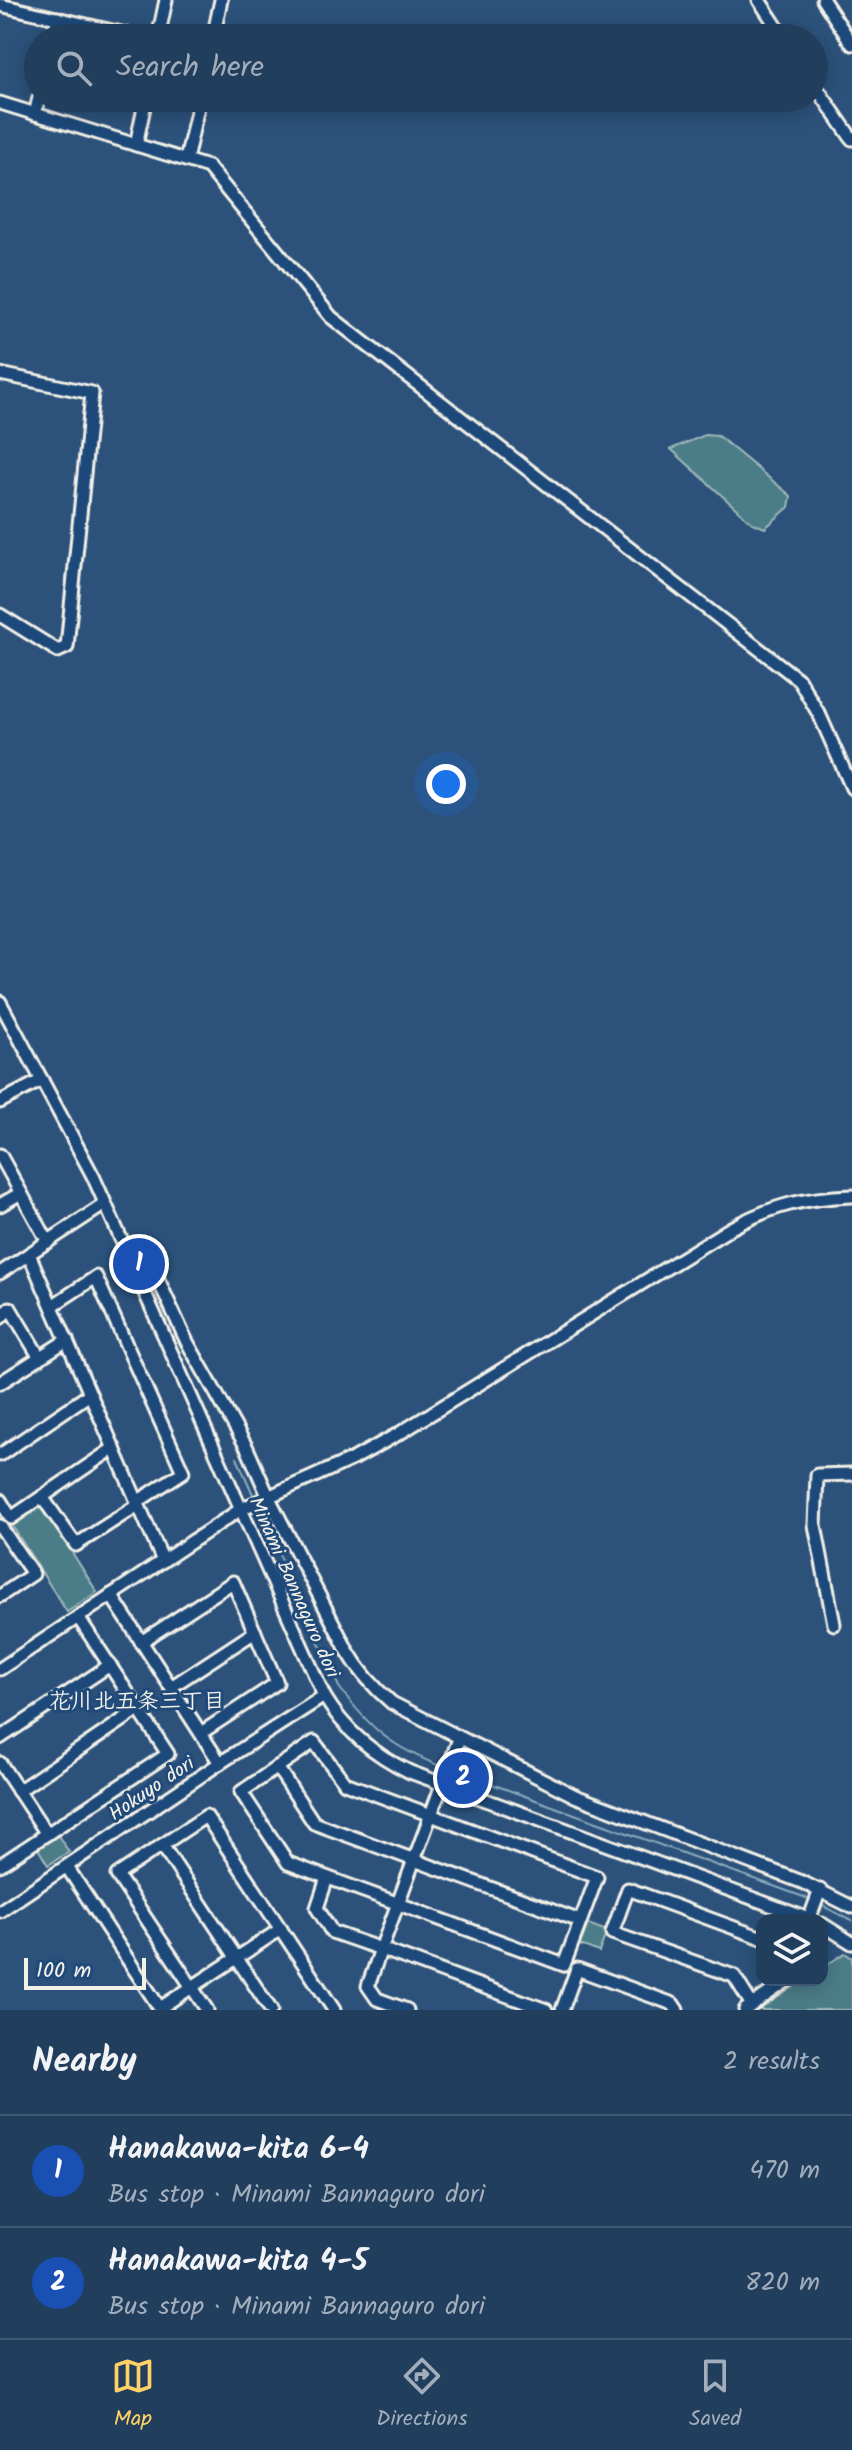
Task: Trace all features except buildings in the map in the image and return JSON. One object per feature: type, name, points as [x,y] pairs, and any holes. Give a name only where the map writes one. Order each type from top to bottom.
[{"type":"street","points":[[161,24],[166,0]]},
{"type":"street","points":[[216,24],[221,0]]},
{"type":"street","points":[[759,0],[775,24]]},
{"type":"street","points":[[823,0],[850,37]]},
{"type":"street","points":[[0,5],[84,24]]},
{"type":"street","points":[[56,24],[58,18]]},
{"type":"street","points":[[0,103],[24,111]]},
{"type":"street","points":[[828,104],[852,139]]},
{"type":"street","points":[[29,112],[208,167],[331,317],[799,680],[820,716],[852,788]]},
{"type":"street","points":[[136,145],[143,112]]},
{"type":"street","points":[[186,160],[197,112]]},
{"type":"street","points":[[0,374],[92,393],[67,647],[58,651],[0,615]]},
{"type":"street","name":"Minami Bannaguro dori","points":[[0,1002],[93,1176],[245,1508],[324,1696],[343,1724],[378,1755],[410,1772],[446,1774],[813,1909]]},
{"type":"street","points":[[0,1102],[42,1080]]},
{"type":"street","points":[[0,1155],[48,1242]]},
{"type":"street","points":[[0,1205],[21,1193]]},
{"type":"street","points":[[0,1669],[245,1508],[355,1458],[400,1433],[743,1221],[812,1198],[852,1196]]},
{"type":"street","points":[[0,1273],[105,1204]]},
{"type":"street","points":[[129,1257],[145,1251],[186,1340],[247,1448],[265,1499],[357,1668],[372,1686],[392,1703],[459,1739],[813,1909],[852,1907]]},
{"type":"street","points":[[29,1254],[163,1561]]},
{"type":"street","points":[[42,1497],[76,1545],[183,1472],[96,1277],[52,1306]]},
{"type":"street","points":[[0,1318],[10,1308],[40,1358]]},
{"type":"street","points":[[0,1383],[67,1340]]},
{"type":"street","points":[[0,1455],[90,1394]]},
{"type":"street","points":[[0,1500],[11,1518],[114,1448]]},
{"type":"street","points":[[834,1624],[815,1525],[817,1475],[852,1474]]},
{"type":"street","points":[[0,1526],[33,1574],[0,1596]]},
{"type":"street","points":[[141,1642],[233,1582],[277,1683],[201,1733]]},
{"type":"street","points":[[111,1595],[220,1763]]},
{"type":"street","points":[[2,1860],[168,1754],[78,1617]]},
{"type":"street","points":[[171,1687],[255,1632]]},
{"type":"street","points":[[0,1738],[110,1665]]},
{"type":"street","name":"Hokuyo dori","points":[[0,1911],[324,1696]]},
{"type":"street","points":[[18,1791],[139,1709]]},
{"type":"street","points":[[407,2010],[377,1999],[368,1986],[459,1739]]},
{"type":"street","points":[[314,1742],[345,1783],[430,1816],[597,1877],[564,1965],[288,1863],[241,1792],[314,1742]]},
{"type":"street","points":[[0,1763],[47,1834]]},
{"type":"street","points":[[277,1767],[314,1823],[580,1921]]},
{"type":"street","points":[[207,2010],[117,1875],[206,1816],[334,2010]]},
{"type":"street","points":[[162,1845],[271,2010]]},
{"type":"street","points":[[67,1867],[160,2009],[281,1929]]},
{"type":"street","points":[[327,1878],[317,1908],[332,1932],[526,2006],[546,2010]]},
{"type":"street","points":[[756,1936],[628,1889],[612,1933],[734,1976],[748,2008],[779,1986]]},
{"type":"street","points":[[828,1928],[852,1943]]},
{"type":"street","points":[[562,2010],[577,1969],[673,2004],[677,2010]]},
{"type":"green space","points":[[705,435],[718,436],[791,496],[789,507],[765,528],[752,523],[671,449]]},
{"type":"green space","points":[[39,1506],[44,1508],[97,1592],[67,1612],[11,1524]]},
{"type":"green space","points":[[57,1834],[69,1852],[48,1865],[37,1847]]},
{"type":"green space","points":[[588,1924],[607,1931],[599,1952],[580,1945]]},
{"type":"green space","points":[[845,1953],[852,1958],[852,2010],[759,2010],[795,1986],[828,1986],[828,1964]]},
{"type":"waterway","points":[[237,1458],[255,1499]]},
{"type":"waterway","points":[[257,1505],[339,1687],[384,1736],[410,1753],[443,1767]]},
{"type":"waterway","points":[[453,1770],[812,1900]]},
{"type":"waterway","points":[[821,1905],[852,1921]]},
{"type":"place","name":"Hanakawa-kita 6-4","points":[[139,1264]]},
{"type":"place","name":"Hanakawa-kita 4-5","points":[[463,1778]]},
{"type":"district","name":"花川北五条三丁目","points":[[137,1700]]}]
